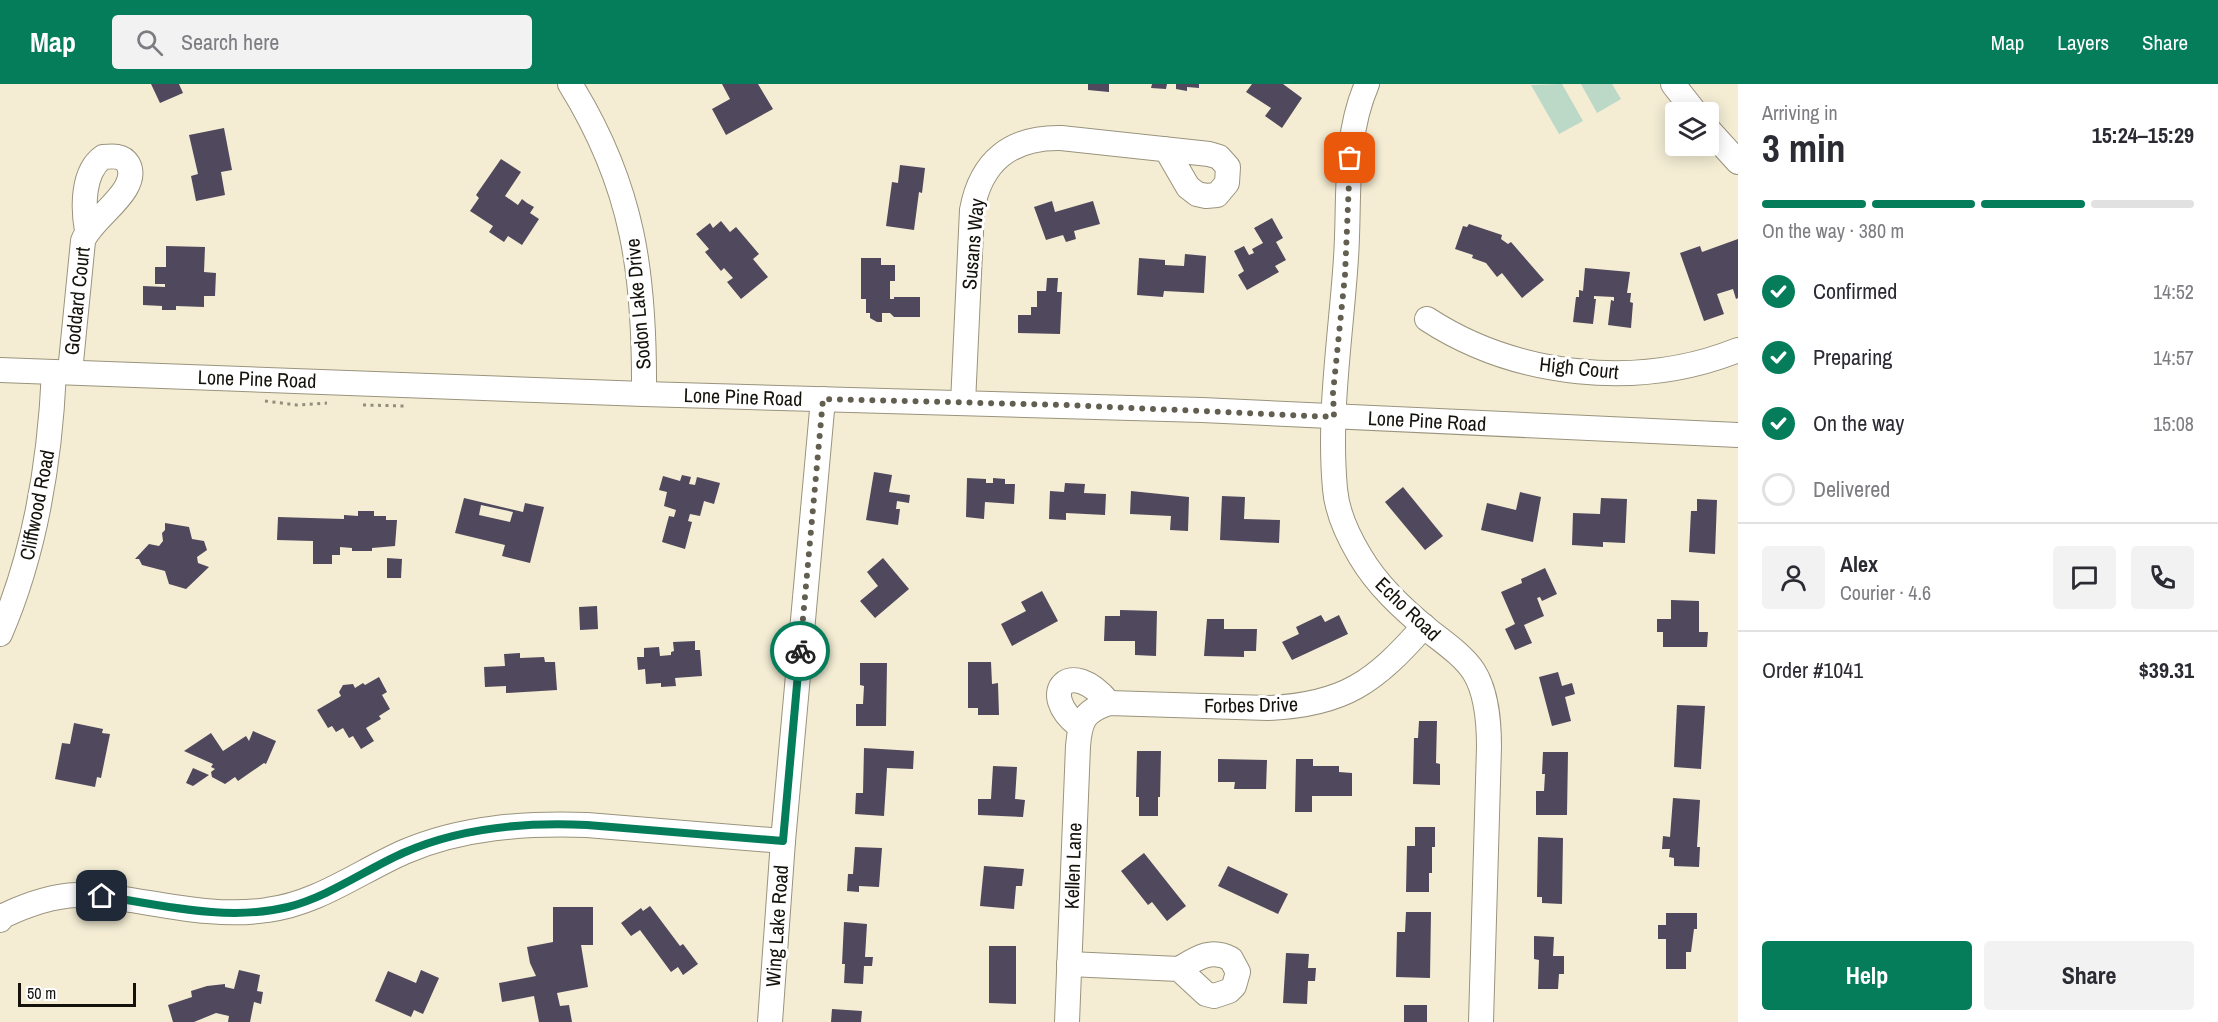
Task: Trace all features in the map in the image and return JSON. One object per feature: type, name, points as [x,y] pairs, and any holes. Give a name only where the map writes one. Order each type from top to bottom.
[{"type":"street","name":"Sodon Lake Drive","points":[[570,84],[606,149],[628,213],[635,246],[641,296],[644,394]]},
{"type":"street","name":"Echo Road","points":[[1367,84],[1358,104],[1351,141],[1348,241],[1333,393],[1335,490],[1349,536],[1379,584],[1473,672],[1482,692],[1488,719],[1490,747],[1482,1022]]},
{"type":"street","points":[[1673,84],[1687,102]]},
{"type":"street","name":"Susans Way","points":[[963,403],[972,210],[979,185],[992,163],[1012,148],[1025,142],[1048,138],[1166,149]]},
{"type":"street","points":[[1719,141],[1738,162]]},
{"type":"street","name":"Goddard Court","points":[[62,372],[81,253],[87,231]]},
{"type":"street","name":"High Court","points":[[1427,319],[1448,332],[1505,356],[1532,363],[1591,372],[1644,372],[1676,368],[1738,350]]},
{"type":"street","name":"Lone Pine Road","points":[[0,370],[644,394],[1202,410],[1738,435]]},
{"type":"street","name":"Cliffwood Road","points":[[0,634],[24,567],[35,524],[62,372]]},
{"type":"street","name":"Wing Lake Road","points":[[770,1022],[783,841],[823,399]]},
{"type":"street","name":"Forbes Drive","points":[[1092,714],[1290,707],[1339,696],[1368,680],[1400,654],[1424,626]]},
{"type":"street","name":"Kellen Lane","points":[[1067,1022],[1069,964],[1092,714]]},
{"type":"street","points":[[1,917],[33,903],[78,894],[219,911],[265,911],[289,907],[406,851],[444,839],[503,826],[587,825],[783,841]]},
{"type":"street","points":[[1069,964],[1179,969]]},
{"type":"green space","points":[[1562,84],[1583,121],[1559,134],[1531,85]]},
{"type":"green space","points":[[1581,84],[1612,84],[1621,99],[1597,113]]},
{"type":"building","points":[[151,84],[179,84],[183,93],[160,103]]},
{"type":"building","points":[[722,84],[758,84],[773,109],[726,135],[712,109],[730,99]]},
{"type":"building","points":[[1088,84],[1109,84],[1109,92],[1088,90]]},
{"type":"building","points":[[1152,84],[1167,84],[1166,89],[1151,88]]},
{"type":"building","points":[[1176,84],[1199,84],[1199,88],[1187,87],[1187,91],[1176,89]]},
{"type":"building","points":[[1252,84],[1283,84],[1302,98],[1282,128],[1265,116],[1271,108],[1246,92]]},
{"type":"building","points":[[224,128],[232,170],[221,172],[225,195],[196,201],[191,176],[198,174],[189,135]]},
{"type":"building","points":[[501,159],[521,172],[505,196],[518,205],[522,199],[534,207],[530,213],[539,219],[522,245],[508,236],[504,242],[489,232],[493,226],[470,211],[479,198],[476,195]]},
{"type":"building","points":[[900,165],[925,168],[914,230],[886,226],[892,182],[898,183]]},
{"type":"building","points":[[1052,201],[1055,212],[1093,201],[1100,224],[1074,231],[1076,239],[1066,242],[1063,235],[1046,240],[1034,207]]},
{"type":"building","points":[[1272,218],[1283,238],[1276,242],[1286,260],[1275,266],[1279,272],[1247,290],[1238,275],[1244,271],[1234,251],[1244,246],[1249,255],[1254,253],[1252,249],[1263,243],[1254,228]]},
{"type":"building","points":[[721,221],[730,232],[736,227],[759,254],[753,259],[768,277],[741,299],[727,282],[733,278],[724,268],[721,271],[705,252],[709,249],[696,234],[710,223],[713,228]]},
{"type":"building","points":[[1469,224],[1502,235],[1501,239],[1508,244],[1511,242],[1544,280],[1522,298],[1502,273],[1497,277],[1486,263],[1472,258],[1473,255],[1455,249],[1463,226],[1467,227]]},
{"type":"building","points":[[1738,239],[1738,298],[1736,299],[1733,289],[1717,294],[1724,314],[1704,321],[1680,253],[1700,246],[1702,252]]},
{"type":"building","points":[[166,246],[205,247],[204,272],[216,273],[215,296],[204,296],[204,307],[176,306],[176,310],[162,310],[162,306],[143,305],[143,286],[165,287],[165,284],[155,284],[155,267],[166,267]]},
{"type":"building","points":[[1185,254],[1206,256],[1204,293],[1164,291],[1163,297],[1137,295],[1139,258],[1165,260],[1165,265],[1184,266]]},
{"type":"building","points":[[861,258],[881,258],[881,265],[895,265],[895,281],[890,281],[890,299],[920,297],[920,317],[894,317],[890,313],[882,313],[882,322],[870,318],[870,313],[866,313],[866,299],[861,299]]},
{"type":"building","points":[[1585,268],[1630,272],[1627,293],[1631,293],[1630,302],[1633,303],[1631,328],[1608,325],[1611,300],[1614,301],[1614,297],[1594,296],[1596,299],[1593,324],[1573,322],[1576,297],[1579,297],[1579,290],[1583,291]]},
{"type":"building","points":[[1047,278],[1058,278],[1057,292],[1062,292],[1060,334],[1018,333],[1018,315],[1031,315],[1031,307],[1037,307],[1037,291],[1046,291]]},
{"type":"building","points":[[874,472],[892,475],[889,492],[910,495],[909,503],[897,501],[896,509],[900,509],[898,525],[866,520]]},
{"type":"building","points":[[682,475],[691,477],[689,484],[695,485],[697,477],[720,483],[714,504],[704,501],[700,516],[690,514],[688,521],[692,522],[685,549],[662,542],[669,516],[674,517],[676,510],[664,506],[667,492],[659,490],[663,476],[680,481]]},
{"type":"building","points":[[967,478],[986,479],[986,483],[993,483],[993,478],[1005,479],[1005,484],[1015,484],[1014,504],[985,502],[984,519],[966,517]]},
{"type":"building","points":[[1065,483],[1085,484],[1084,493],[1106,494],[1105,515],[1066,513],[1066,520],[1049,519],[1050,491],[1064,492]]},
{"type":"building","points":[[1403,487],[1443,536],[1425,550],[1385,502]]},
{"type":"building","points":[[1131,491],[1189,497],[1188,531],[1170,530],[1171,516],[1130,514]]},
{"type":"building","points":[[1520,492],[1541,497],[1533,542],[1481,530],[1487,503],[1516,510]]},
{"type":"building","points":[[1222,496],[1245,497],[1244,519],[1280,520],[1279,543],[1220,540]]},
{"type":"building","points":[[464,498],[523,512],[525,503],[544,507],[530,563],[502,556],[505,545],[455,533]],"holes":[[[481,505],[513,512],[510,522],[479,515]]]},
{"type":"building","points":[[1601,498],[1627,499],[1625,543],[1603,542],[1603,547],[1572,545],[1573,513],[1600,514]]},
{"type":"building","points":[[1697,499],[1717,500],[1715,554],[1689,552],[1691,511],[1697,511]]},
{"type":"building","points":[[358,511],[374,511],[374,516],[386,516],[386,520],[397,520],[395,546],[372,548],[372,551],[352,551],[352,548],[340,547],[340,555],[332,555],[332,564],[313,564],[313,541],[277,540],[278,517],[344,519],[344,515],[358,516]]},
{"type":"building","points":[[165,523],[189,527],[192,539],[204,541],[207,550],[197,557],[198,563],[209,567],[186,589],[169,584],[165,571],[142,565],[139,559],[135,559],[149,544],[159,546],[163,541],[162,533],[165,530]]},
{"type":"building","points":[[387,558],[402,559],[401,578],[387,578]]},
{"type":"building","points":[[883,558],[909,589],[875,618],[860,601],[878,586],[867,572]]},
{"type":"building","points":[[1545,568],[1557,594],[1542,601],[1540,597],[1537,598],[1544,616],[1524,625],[1532,643],[1515,650],[1505,629],[1515,624],[1501,592],[1522,583],[1521,579]]},
{"type":"building","points":[[1042,591],[1058,621],[1012,646],[1001,624],[1026,611],[1021,602]]},
{"type":"building","points":[[1671,600],[1699,601],[1699,632],[1708,632],[1707,647],[1663,647],[1663,632],[1657,632],[1657,619],[1671,619]]},
{"type":"building","points":[[597,606],[598,629],[580,630],[579,607]]},
{"type":"building","points":[[1120,610],[1157,611],[1156,656],[1135,655],[1135,641],[1104,641],[1105,616],[1120,616]]},
{"type":"building","points":[[1321,615],[1325,622],[1339,615],[1348,634],[1292,660],[1282,642],[1299,634],[1296,627]]},
{"type":"building","points":[[1207,619],[1224,619],[1224,629],[1257,629],[1256,651],[1244,651],[1244,657],[1204,656]]},
{"type":"building","points":[[695,641],[695,650],[700,650],[702,676],[675,678],[676,686],[661,687],[661,683],[646,684],[645,669],[638,670],[637,657],[644,657],[644,648],[659,647],[660,656],[671,655],[674,651],[673,642]]},
{"type":"building","points":[[520,653],[520,658],[544,657],[545,662],[555,662],[557,690],[506,693],[506,686],[485,687],[484,667],[505,666],[504,654]]},
{"type":"building","points":[[968,662],[991,662],[992,684],[998,683],[999,715],[978,715],[978,708],[968,708]]},
{"type":"building","points":[[860,663],[887,663],[886,726],[856,726],[856,704],[863,704],[864,686],[860,685]]},
{"type":"building","points":[[1558,672],[1562,686],[1572,683],[1575,694],[1565,697],[1571,721],[1552,726],[1539,677]]},
{"type":"building","points":[[379,677],[387,692],[382,695],[390,709],[379,716],[381,719],[366,728],[374,741],[361,749],[353,736],[349,738],[343,728],[336,732],[332,726],[328,728],[317,710],[341,696],[339,692],[343,685],[353,684],[355,688]]},
{"type":"building","points":[[1677,705],[1705,706],[1701,769],[1674,767]]},
{"type":"building","points":[[1419,721],[1437,721],[1436,763],[1440,764],[1440,785],[1413,784],[1414,738],[1418,738]]},
{"type":"building","points":[[74,723],[103,729],[102,733],[110,734],[101,778],[97,777],[95,787],[55,779],[62,743],[70,744]]},
{"type":"building","points":[[253,731],[276,741],[266,764],[264,763],[238,781],[235,777],[225,784],[212,777],[211,772],[215,769],[211,767],[213,764],[184,751],[211,733],[223,751],[246,736],[249,741]]},
{"type":"building","points":[[864,748],[914,751],[913,769],[887,768],[884,816],[855,814],[856,793],[863,793]]},
{"type":"building","points":[[1137,751],[1161,751],[1158,816],[1139,816],[1139,797],[1136,797]]},
{"type":"building","points":[[1543,752],[1568,752],[1567,815],[1536,815],[1536,791],[1544,791]]},
{"type":"building","points":[[1218,759],[1267,760],[1266,789],[1234,789],[1235,782],[1218,782]]},
{"type":"building","points":[[1296,759],[1313,759],[1313,766],[1339,766],[1339,772],[1352,773],[1352,796],[1312,796],[1312,812],[1295,812]]},
{"type":"building","points":[[993,766],[1017,767],[1015,799],[1025,800],[1023,817],[978,815],[978,799],[991,799]]},
{"type":"building","points":[[193,768],[209,775],[193,786],[186,783]]},
{"type":"building","points":[[1673,798],[1700,800],[1697,847],[1700,847],[1699,867],[1674,866],[1674,858],[1669,857],[1670,849],[1662,849],[1663,836],[1670,837]]},
{"type":"building","points":[[1415,827],[1435,827],[1435,847],[1432,847],[1429,892],[1406,892],[1407,846],[1415,846]]},
{"type":"building","points":[[1538,837],[1563,838],[1562,904],[1542,903],[1542,897],[1537,897]]},
{"type":"building","points":[[855,847],[882,848],[879,887],[859,886],[859,892],[847,891],[848,874],[853,874]]},
{"type":"building","points":[[1144,853],[1186,906],[1167,921],[1152,902],[1148,905],[1121,871]]},
{"type":"building","points":[[984,866],[1024,869],[1022,886],[1016,886],[1014,909],[980,906]]},
{"type":"building","points":[[1228,866],[1288,894],[1278,914],[1218,886]]},
{"type":"building","points":[[650,906],[680,946],[683,944],[698,964],[683,975],[678,967],[671,972],[640,930],[631,936],[621,923],[641,908],[643,911]]},
{"type":"building","points":[[553,907],[593,907],[593,945],[581,945],[588,987],[557,993],[560,1006],[569,1005],[572,1022],[539,1022],[534,996],[502,1002],[499,983],[536,976],[530,963],[527,947],[553,942]]},
{"type":"building","points":[[1406,912],[1431,912],[1430,978],[1396,977],[1397,932],[1405,932]]},
{"type":"building","points":[[1666,913],[1697,913],[1697,929],[1694,929],[1691,952],[1686,952],[1686,969],[1666,969],[1666,939],[1658,939],[1658,925],[1666,925]]},
{"type":"building","points":[[844,922],[867,924],[865,957],[873,957],[872,966],[864,966],[863,984],[844,983],[845,964],[842,964]]},
{"type":"building","points":[[1534,936],[1554,937],[1553,956],[1564,956],[1564,974],[1559,974],[1558,989],[1538,989],[1539,960],[1534,959]]},
{"type":"building","points":[[989,946],[1016,946],[1016,1004],[989,1003]]},
{"type":"building","points":[[1286,953],[1309,954],[1308,968],[1316,968],[1315,981],[1308,981],[1307,1004],[1283,1003]]},
{"type":"building","points":[[239,970],[260,975],[257,991],[263,992],[261,1004],[254,1002],[250,1022],[228,1022],[229,1016],[216,1013],[194,1022],[173,1022],[168,1005],[192,997],[191,991],[207,986],[225,984],[225,987],[234,989]]},
{"type":"building","points":[[421,970],[439,978],[423,1014],[414,1010],[411,1017],[375,1001],[388,971],[416,983]]},
{"type":"building","points":[[1404,1005],[1427,1005],[1427,1022],[1404,1022]]},
{"type":"building","points":[[832,1009],[862,1011],[861,1022],[831,1022]]},
{"type":"way so far","points":[[800,651],[823,399],[1066,405],[1334,417],[1333,393],[1348,241],[1350,158]]},
{"type":"route","points":[[102,896],[219,911],[265,911],[289,907],[406,851],[444,839],[503,826],[587,825],[783,841],[800,651]]}]
